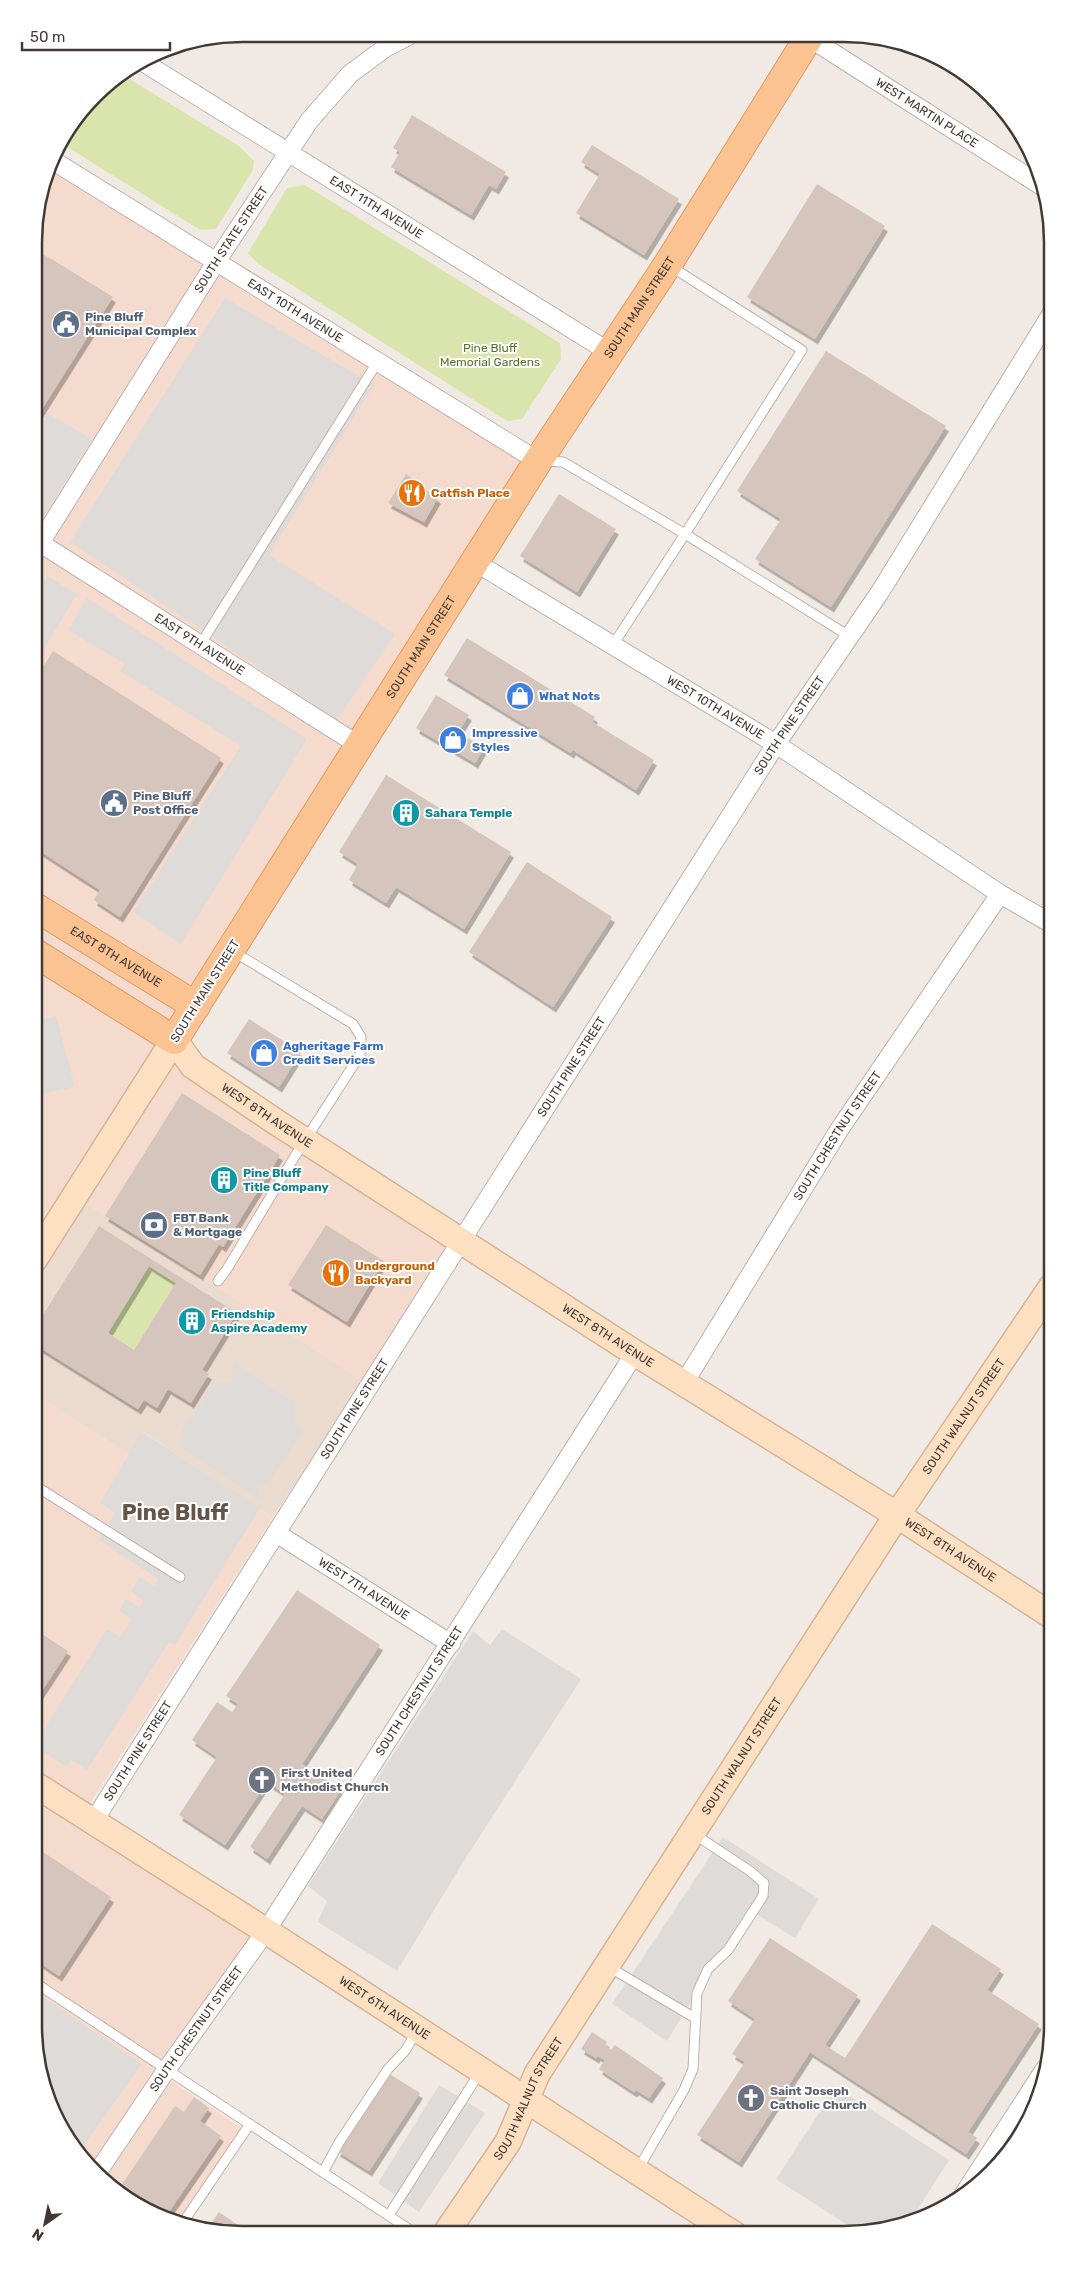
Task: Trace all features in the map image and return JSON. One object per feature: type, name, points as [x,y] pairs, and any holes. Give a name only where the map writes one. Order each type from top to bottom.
[{"type":"main road","name":"SOUTH MAIN STREET","points":[[174,1040],[538,461],[668,264],[807,42]]},
{"type":"main road","name":"EAST 8TH AVENUE","points":[[42,912],[196,1006]]},
{"type":"main road","points":[[42,957],[174,1040]]},
{"type":"street","name":"SOUTH STATE STREET","points":[[42,541],[216,262],[289,153],[308,121],[350,74],[385,48],[397,42]]},
{"type":"street","name":"WEST MARTIN PLACE","points":[[815,42],[1033,178]]},
{"type":"street","name":"EAST 11TH AVENUE","points":[[149,66],[609,352]]},
{"type":"street","name":"EAST 10TH AVENUE","points":[[59,164],[538,461]]},
{"type":"street","name":"SOUTH PINE STREET","points":[[93,1822],[776,744],[880,592],[1044,326]]},
{"type":"street","name":"EAST 9TH AVENUE","points":[[42,549],[200,644],[360,746]]},
{"type":"street","name":"WEST 10TH AVENUE","points":[[475,562],[776,744],[1000,894],[1044,919]]},
{"type":"street","name":"SOUTH CHESTNUT STREET","points":[[684,1383],[839,1130],[1000,894]]},
{"type":"street","name":"WEST 8TH AVENUE","points":[[174,1040],[194,1066],[306,1140],[635,1353],[896,1515],[1044,1611]]},
{"type":"street","name":"SOUTH MAIN STREET","points":[[42,1247],[174,1040]]},
{"type":"street","name":"SOUTH WALNUT STREET","points":[[451,2226],[508,2142],[537,2074],[606,1966],[896,1515],[1044,1298]]},
{"type":"street","name":"SOUTH CHESTNUT STREET","points":[[101,2168],[167,2069],[266,1931],[635,1353]]},
{"type":"street","name":"WEST 7TH AVENUE","points":[[276,1533],[451,1644]]},
{"type":"street","name":"WEST 6TH AVENUE","points":[[42,1789],[266,1931],[721,2226]]},
{"type":"street","points":[[975,2177],[1035,2084]]},
{"type":"lane","points":[[613,646],[802,350],[668,264]]},
{"type":"lane","points":[[200,644],[378,361]]},
{"type":"lane","points":[[538,461],[563,462],[685,534],[850,636]]},
{"type":"lane","points":[[218,1281],[360,1055],[360,1037],[353,1024],[231,950]]},
{"type":"lane","points":[[42,1490],[180,1577]]},
{"type":"lane","points":[[637,2171],[684,2090],[693,2069],[694,2018],[697,1993],[708,1969],[728,1950],[762,1896],[764,1883],[750,1871],[692,1833]]},
{"type":"lane","points":[[606,1966],[694,2018]]},
{"type":"lane","points":[[42,1987],[405,2226]]},
{"type":"lane","points":[[323,2172],[340,2141],[388,2069],[405,2051],[418,2029]]},
{"type":"lane","points":[[389,2215],[481,2070]]},
{"type":"lane","points":[[186,2218],[250,2124]]},
{"type":"shaded area","points":[[56,171],[523,458],[153,1046],[449,1243],[363,1381],[69,1194],[42,1234],[42,243],[46,204]]},
{"type":"shaded area","points":[[225,298],[374,385],[269,555],[395,634],[337,720],[70,542]]},
{"type":"shaded area","points":[[42,410],[92,439],[42,519]]},
{"type":"shaded area","points":[[47,576],[77,594],[42,652],[42,584]]},
{"type":"shaded area","points":[[87,598],[307,739],[181,944],[133,912],[241,746],[120,671],[125,664],[68,630]]},
{"type":"shaded area","points":[[56,1016],[75,1087],[42,1094],[42,1019]]},
{"type":"shaded area","points":[[81,1201],[363,1381],[273,1517],[143,1432],[129,1454],[42,1398],[42,1261]]},
{"type":"shaded area","points":[[233,1362],[294,1402],[294,1423],[303,1430],[269,1482],[259,1488],[259,1499],[182,1447],[182,1430],[215,1383],[229,1383],[232,1380]]},
{"type":"shaded area","points":[[42,1398],[129,1454],[142,1432],[273,1517],[75,1827],[253,1935],[159,2073],[246,2131],[188,2219],[154,2206],[131,2193],[101,2168],[76,2138],[69,2126],[49,2078],[42,2026]]},
{"type":"shaded area","points":[[142,1432],[260,1508],[175,1645],[169,1642],[87,1770],[71,1760],[66,1767],[42,1750],[42,1732],[107,1629],[120,1637],[132,1619],[119,1611],[126,1599],[139,1607],[144,1601],[131,1591],[140,1577],[154,1586],[158,1579],[99,1540],[115,1513],[100,1503]]},
{"type":"shaded area","points":[[502,1629],[581,1679],[467,1856],[397,1971],[318,1922],[327,1901],[308,1886],[473,1631],[490,1645]]},
{"type":"shaded area","points":[[723,1837],[819,1899],[795,1938],[748,1909],[667,2041],[612,2004]]},
{"type":"shaded area","points":[[42,1996],[142,2064],[83,2147],[63,2115],[49,2078],[44,2052]]},
{"type":"shaded area","points":[[439,2085],[485,2113],[419,2212],[378,2183]]},
{"type":"shaded area","points":[[836,2087],[949,2160],[915,2213],[895,2220],[869,2225],[849,2226],[776,2179]]},
{"type":"green space","points":[[128,78],[239,146],[254,161],[253,170],[216,229],[200,230],[67,147],[76,131],[92,111]]},
{"type":"green space","name":"Pine Bluff Memorial Gardens","points":[[305,185],[560,343],[561,359],[522,419],[507,421],[257,263],[248,253],[287,188]]},
{"type":"green space","points":[[149,1266],[176,1283],[134,1350],[108,1333]]},
{"type":"building","points":[[412,115],[506,172],[496,189],[489,185],[471,215],[391,167],[400,152],[393,148]]},
{"type":"building","points":[[592,145],[679,199],[644,255],[576,213],[600,174],[581,162]]},
{"type":"building","points":[[817,184],[885,226],[815,339],[747,297]]},
{"type":"building","name":"Pine Bluff Municipal Complex","points":[[42,253],[113,297],[42,409]]},
{"type":"building","points":[[826,351],[946,426],[831,607],[755,559],[781,519],[737,491]]},
{"type":"building","name":"Catfish Place","points":[[406,474],[422,484],[421,487],[438,498],[424,522],[388,503]]},
{"type":"building","points":[[559,494],[616,529],[577,592],[520,556]]},
{"type":"building","name":"What Nots","points":[[467,638],[595,717],[592,722],[654,760],[636,790],[573,750],[571,753],[444,675]]},
{"type":"building","name":"Pine Bluff Post Office","points":[[53,651],[221,758],[120,917],[94,900],[100,890],[42,853],[42,669]]},
{"type":"building","name":"Impressive Styles","points":[[436,695],[469,715],[458,732],[484,748],[475,763],[416,728]]},
{"type":"building","name":"Sahara Temple","points":[[386,775],[511,852],[464,929],[396,887],[386,903],[349,880],[358,864],[339,852]]},
{"type":"building","points":[[527,862],[612,917],[553,1007],[469,952]]},
{"type":"building","name":"Agheritage Farm Credit Services","points":[[249,1019],[301,1052],[279,1087],[227,1053]]},
{"type":"building","points":[[182,1093],[280,1155],[223,1247],[219,1244],[200,1275],[105,1216]]},
{"type":"building","name":"Underground Backyard","points":[[326,1225],[384,1261],[347,1322],[288,1285]]},
{"type":"building","name":"Friendship Aspire Academy","points":[[99,1226],[237,1313],[202,1370],[209,1374],[191,1403],[168,1389],[157,1408],[144,1400],[138,1409],[42,1349],[42,1316]],"holes":[[[149,1266],[176,1283],[134,1350],[108,1333]]]},
{"type":"building","points":[[297,1590],[380,1645],[302,1764],[341,1790],[322,1819],[302,1806],[267,1859],[250,1847],[285,1794],[267,1782],[225,1845],[179,1815],[217,1757],[192,1740],[217,1702],[232,1712],[238,1704],[226,1696]]},
{"type":"building","points":[[42,1634],[68,1651],[42,1691]]},
{"type":"building","points":[[42,1851],[111,1897],[59,1976],[42,1964]]},
{"type":"building","points":[[932,1924],[1001,1969],[987,1990],[1039,2024],[968,2132],[977,2138],[966,2154],[810,2052],[739,2162],[697,2135],[745,2062],[732,2054],[755,2019],[728,2001],[770,1938],[858,1995],[825,2045],[845,2058]]},
{"type":"building","points":[[592,2032],[607,2042],[605,2045],[611,2050],[615,2045],[663,2078],[649,2098],[636,2090],[634,2092],[599,2069],[605,2060],[598,2056],[596,2058],[581,2049]]},
{"type":"building","points":[[388,2073],[420,2093],[369,2171],[337,2151]]},
{"type":"building","points":[[194,2097],[209,2108],[200,2121],[221,2136],[169,2212],[143,2200],[121,2185],[175,2106],[184,2112]]},
{"type":"building","points":[[219,2212],[239,2226],[230,2226],[211,2224]]},
{"type":"place","name":"Pine Bluff Municipal Complex","points":[[66,324]]},
{"type":"place","name":"Catfish Place","points":[[412,493]]},
{"type":"place","name":"What Nots","points":[[520,696]]},
{"type":"place","name":"Impressive Styles","points":[[453,740]]},
{"type":"place","name":"Pine Bluff Post Office","points":[[114,803]]},
{"type":"place","name":"Sahara Temple","points":[[406,813]]},
{"type":"place","name":"Agheritage Farm Credit Services","points":[[264,1053]]},
{"type":"place","name":"Pine Bluff Title Company","points":[[224,1180]]},
{"type":"place","name":"FBT Bank & Mortgage","points":[[154,1225]]},
{"type":"place","name":"Underground Backyard","points":[[336,1273]]},
{"type":"place","name":"Friendship Aspire Academy","points":[[192,1321]]},
{"type":"place","name":"First United Methodist Church","points":[[262,1780]]},
{"type":"place","name":"Saint Joseph Catholic Church","points":[[751,2098]]},
{"type":"district","name":"Pine Bluff","points":[[175,1512]]}]
